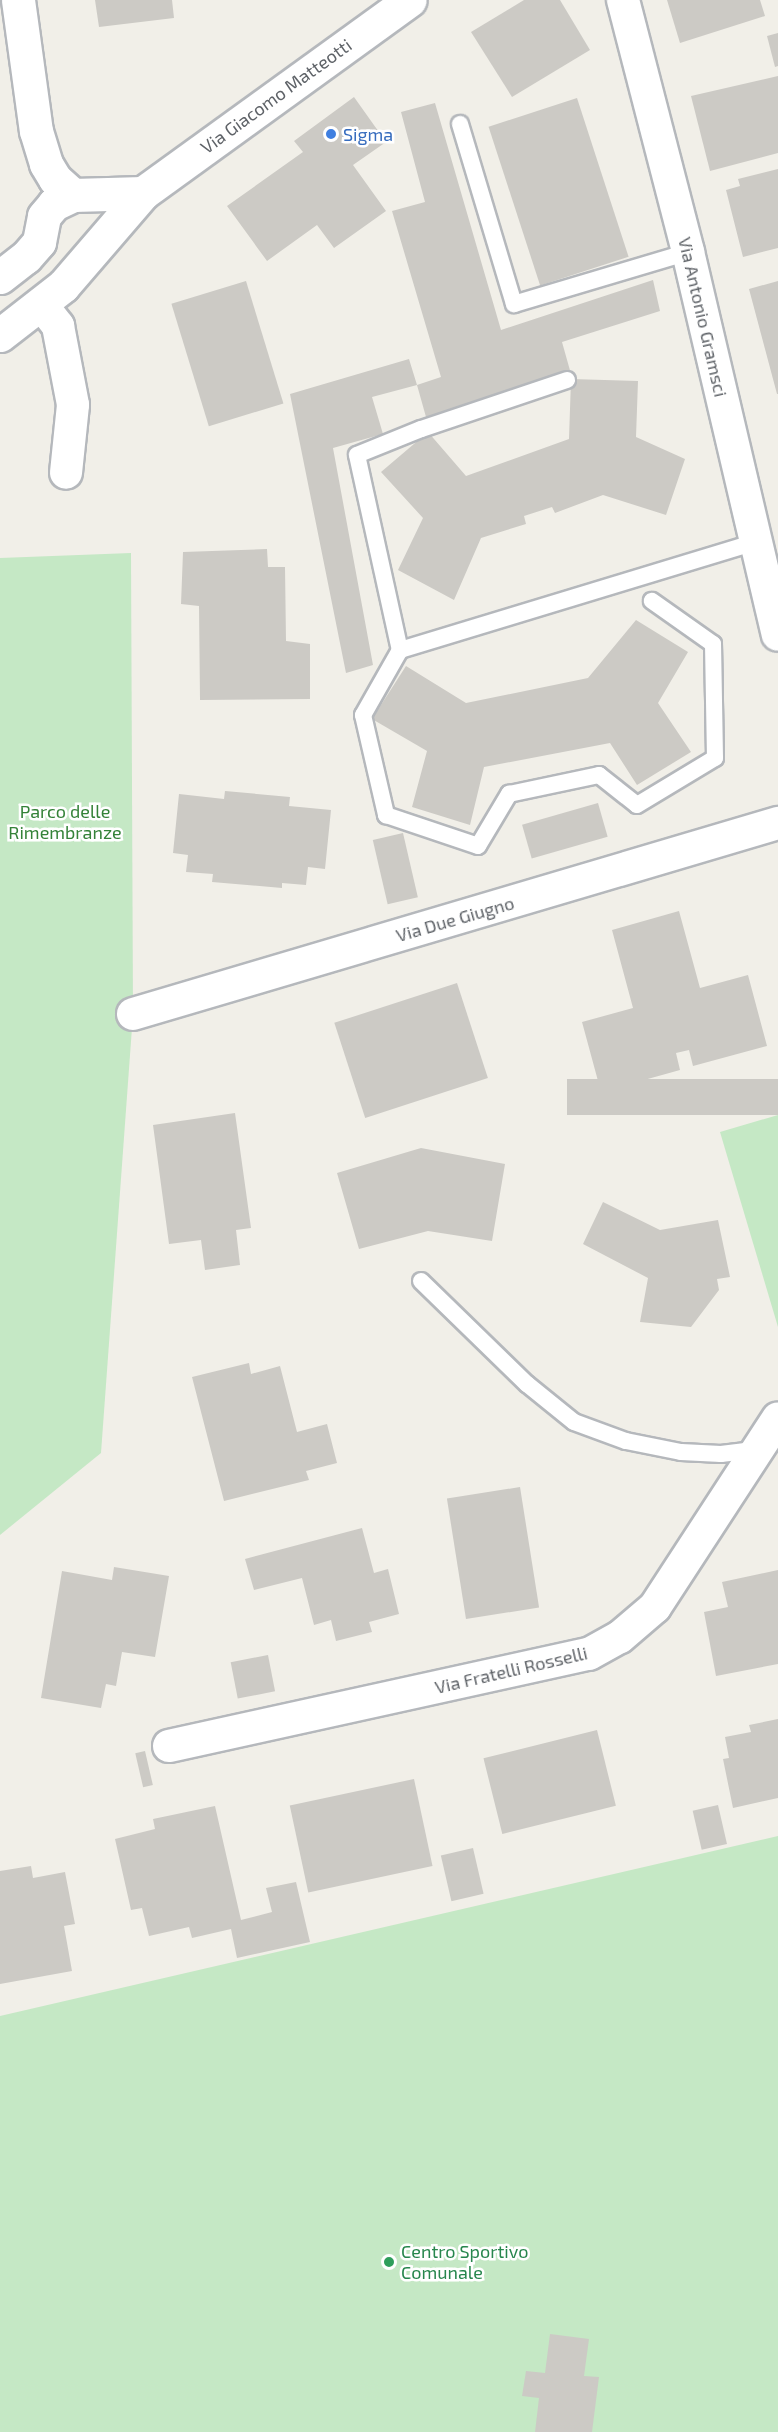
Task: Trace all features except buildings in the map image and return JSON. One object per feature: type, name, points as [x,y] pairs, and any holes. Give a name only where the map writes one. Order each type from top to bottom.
[{"type":"street","points":[[18,0],[36,131],[46,164],[55,180],[108,213],[106,232]]},
{"type":"street","name":"Via Giacomo Matteotti","points":[[0,335],[41,304],[85,264],[106,232],[143,193],[410,0]]},
{"type":"street","name":"Via Antonio Gramsci","points":[[623,0],[688,252],[778,635]]},
{"type":"street","points":[[0,277],[26,257],[39,242],[44,216],[54,204],[81,195],[143,193]]},
{"type":"street","points":[[41,304],[58,326],[74,405],[66,473]]},
{"type":"street","name":"Via Due Giugno","points":[[133,1014],[778,823]]},
{"type":"street","name":"Via Fratelli Rosselli","points":[[169,1746],[589,1654],[620,1637],[655,1607],[754,1450],[778,1418]]},
{"type":"lane","points":[[460,124],[514,304],[688,252]]},
{"type":"lane","points":[[567,380],[421,429],[357,455],[400,650],[363,715],[386,815],[478,846],[509,794],[599,775],[637,806],[715,758],[713,644],[652,601]]},
{"type":"lane","points":[[400,650],[756,542]]},
{"type":"lane","points":[[421,1281],[527,1384],[574,1422],[626,1441],[681,1452],[721,1454],[754,1450]]},
{"type":"green space","name":"Parco delle Rimembranze","points":[[131,553],[133,1014],[101,1453],[0,1535],[0,558]]},
{"type":"green space","points":[[778,1115],[778,1327],[720,1132]]},
{"type":"green space","name":"Centro Sportivo Comunale","points":[[778,1836],[778,2432],[0,2432],[0,2016]]},
{"type":"place","name":"Sigma","points":[[331,134]]},
{"type":"place","name":"Centro Sportivo Comunale","points":[[389,2262]]}]
